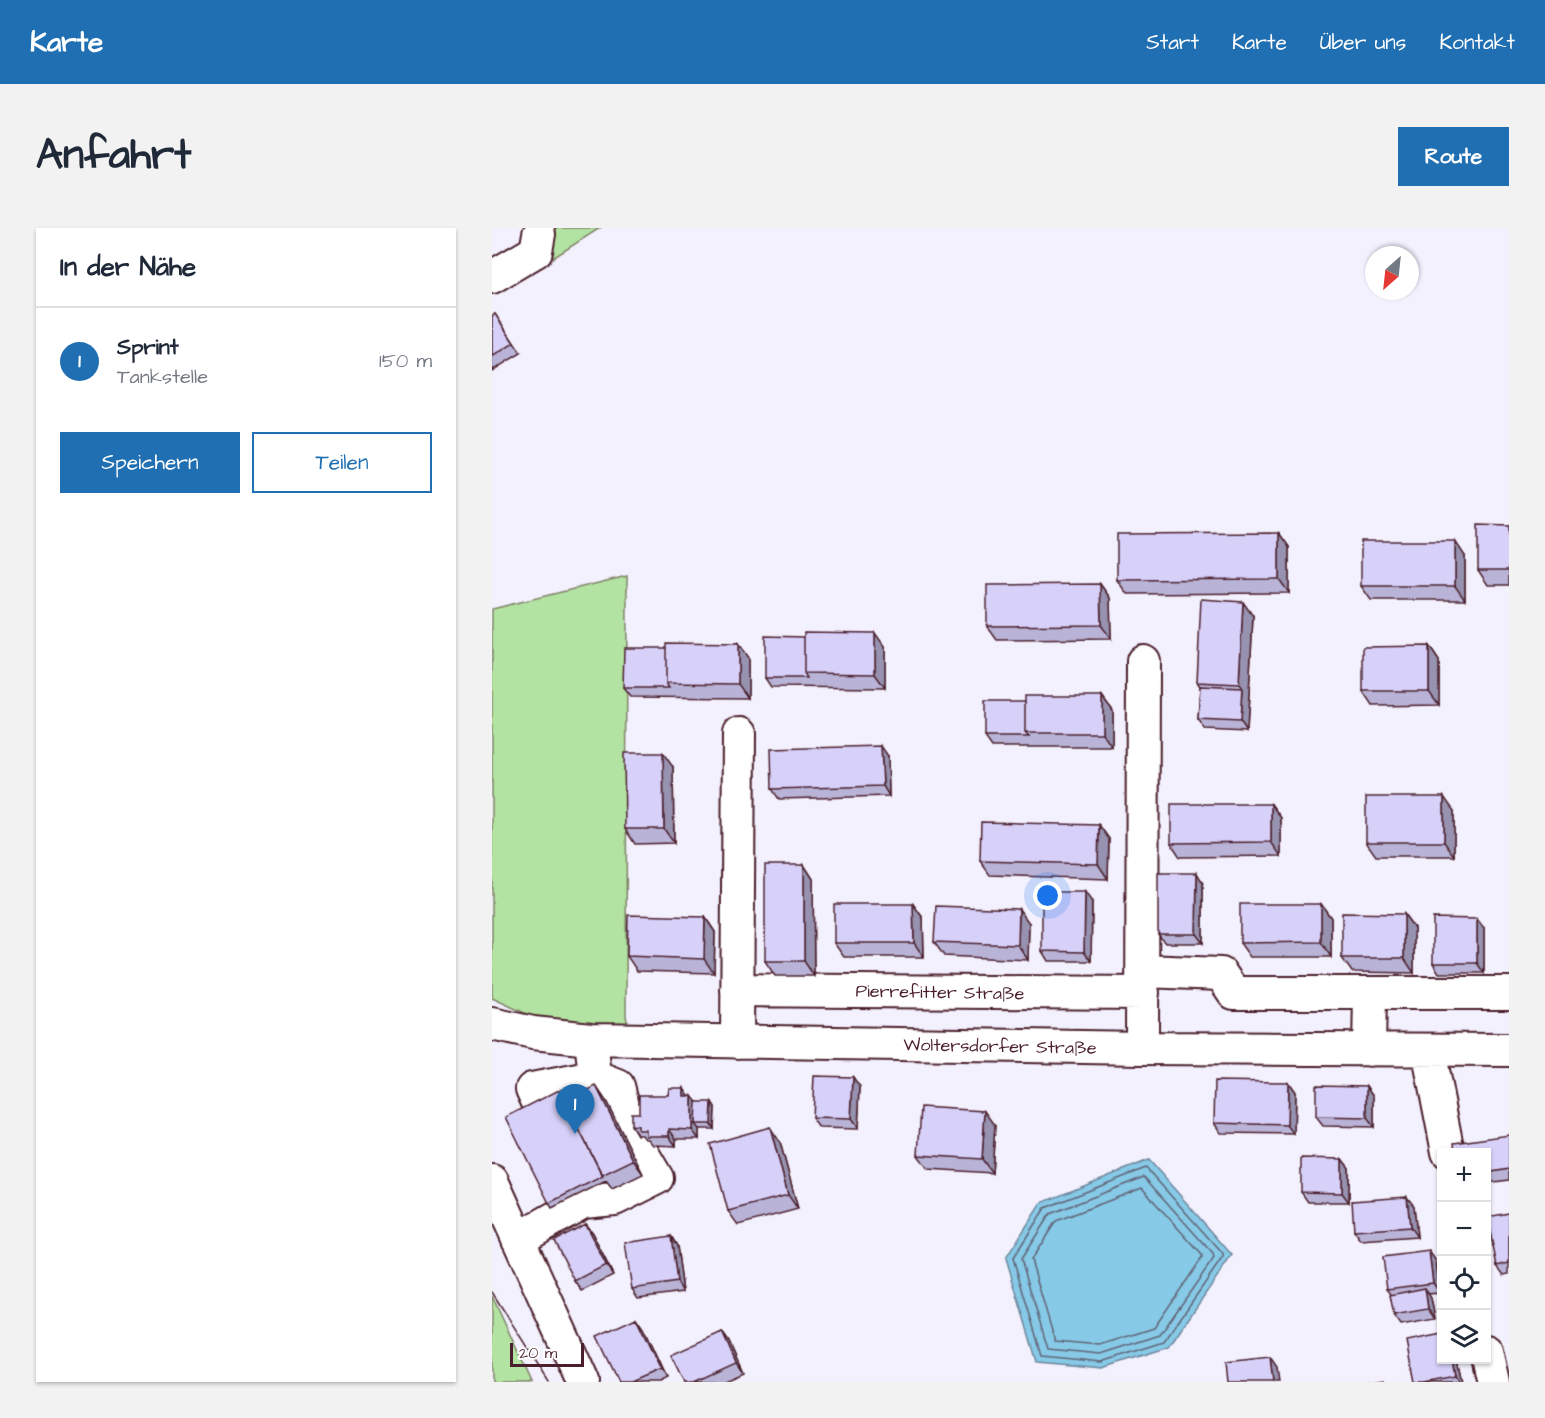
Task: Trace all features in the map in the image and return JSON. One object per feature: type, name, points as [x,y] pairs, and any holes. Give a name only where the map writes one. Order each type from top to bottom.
[{"type":"street","points":[[492,277],[536,251],[539,234]]},
{"type":"street","points":[[1142,1048],[1143,661]]},
{"type":"street","points":[[737,1042],[739,735]]},
{"type":"street","name":"Pierrefitter Straße","points":[[737,990],[1143,982],[1221,975],[1234,993],[1370,994]]},
{"type":"street","points":[[1370,1050],[1370,994],[1509,993]]},
{"type":"street","name":"Woltersdorfer Straße","points":[[492,1024],[533,1033],[591,1039],[1142,1048],[1509,1050]]},
{"type":"street","points":[[591,1039],[595,1077]]},
{"type":"street","points":[[1428,1050],[1447,1148]]},
{"type":"street","points":[[518,1239],[583,1202],[615,1199],[657,1178],[630,1132],[618,1086],[595,1077],[532,1089],[583,1202]]},
{"type":"street","points":[[492,1181],[583,1382]]},
{"type":"street","points":[[1489,1364],[1493,1382]]},
{"type":"green space","points":[[550,228],[600,228],[553,258]]},
{"type":"green space","points":[[627,576],[626,1016],[629,1030],[551,1025],[492,998],[492,609]]},
{"type":"green space","points":[[492,1296],[493,1298],[532,1382],[492,1382]]},
{"type":"water","points":[[1149,1160],[1232,1255],[1169,1347],[1103,1368],[1037,1362],[1006,1258],[1041,1203]]},
{"type":"building","points":[[495,314],[514,343],[492,357],[492,316]]},
{"type":"building","points":[[1478,525],[1509,526],[1509,570],[1478,570]]},
{"type":"building","points":[[1279,533],[1279,579],[1117,580],[1117,534]]},
{"type":"building","points":[[1361,541],[1455,541],[1455,586],[1361,586]]},
{"type":"building","points":[[1100,584],[1101,625],[987,626],[987,585]]},
{"type":"building","points":[[1201,599],[1243,602],[1239,684],[1197,682]]},
{"type":"building","points":[[804,632],[875,633],[875,674],[804,673]]},
{"type":"building","points":[[765,636],[804,637],[804,673],[807,678],[765,678]]},
{"type":"building","points":[[666,643],[738,644],[738,684],[666,683]]},
{"type":"building","points":[[1429,646],[1429,691],[1363,691],[1363,647]]},
{"type":"building","points":[[624,648],[666,648],[666,683],[669,688],[623,688]]},
{"type":"building","points":[[1200,686],[1242,688],[1240,722],[1198,720]]},
{"type":"building","points":[[1025,696],[1102,696],[1102,733],[1025,733]]},
{"type":"building","points":[[985,701],[1025,701],[1025,733],[1029,737],[985,737]]},
{"type":"building","points":[[881,746],[883,786],[772,789],[771,749]]},
{"type":"building","points":[[624,753],[663,753],[664,829],[625,829]]},
{"type":"building","points":[[1366,797],[1444,797],[1444,842],[1366,842]]},
{"type":"building","points":[[1171,804],[1271,804],[1271,842],[1171,843]]},
{"type":"building","points":[[981,822],[1099,825],[1098,864],[980,861]]},
{"type":"building","points":[[765,865],[804,865],[804,961],[765,961]]},
{"type":"building","points":[[1158,873],[1197,873],[1196,934],[1158,934]]},
{"type":"building","points":[[1042,892],[1085,892],[1084,952],[1042,951]]},
{"type":"building","points":[[834,904],[913,904],[914,943],[834,943]]},
{"type":"building","points":[[1240,904],[1321,904],[1321,942],[1240,943]]},
{"type":"building","points":[[936,906],[1019,909],[1018,945],[934,942]]},
{"type":"building","points":[[1342,913],[1404,914],[1404,958],[1342,958]]},
{"type":"building","points":[[628,915],[705,917],[704,959],[627,956]]},
{"type":"building","points":[[1433,918],[1477,919],[1477,963],[1433,963]]},
{"type":"building","points":[[814,1076],[853,1077],[851,1119],[812,1118]]},
{"type":"building","points":[[1215,1081],[1288,1082],[1287,1125],[1214,1123]]},
{"type":"building","points":[[1316,1085],[1367,1086],[1367,1118],[1316,1117]]},
{"type":"building","points":[[596,1086],[633,1160],[602,1175],[565,1102]]},
{"type":"building","points":[[669,1088],[684,1088],[684,1096],[692,1096],[692,1130],[669,1129],[669,1136],[646,1136],[646,1130],[638,1130],[638,1126],[631,1125],[631,1113],[639,1113],[639,1095],[668,1095]]},
{"type":"building","points":[[561,1089],[567,1101],[565,1102],[603,1176],[549,1203],[506,1117]]},
{"type":"building","points":[[696,1102],[712,1102],[711,1124],[695,1124]]},
{"type":"building","points":[[921,1107],[985,1111],[982,1159],[918,1155]]},
{"type":"building","points":[[770,1127],[788,1195],[728,1211],[710,1144]]},
{"type":"building","points":[[1509,1135],[1509,1169],[1491,1172],[1491,1148],[1455,1148],[1454,1143]]},
{"type":"building","points":[[1301,1158],[1342,1159],[1342,1193],[1301,1192]]},
{"type":"building","points":[[1407,1197],[1410,1227],[1354,1231],[1352,1201]]},
{"type":"building","points":[[1509,1213],[1509,1263],[1497,1266],[1491,1237],[1491,1216]]},
{"type":"building","points":[[585,1224],[606,1265],[575,1281],[554,1240]]},
{"type":"building","points":[[671,1236],[677,1282],[632,1289],[625,1243]]},
{"type":"building","points":[[1429,1251],[1433,1283],[1387,1289],[1383,1257]]},
{"type":"building","points":[[1425,1288],[1428,1309],[1394,1315],[1390,1295]]},
{"type":"building","points":[[636,1318],[660,1369],[630,1382],[619,1382],[597,1336]]},
{"type":"building","points":[[722,1332],[736,1363],[694,1382],[684,1382],[671,1355]]},
{"type":"building","points":[[1437,1335],[1437,1364],[1453,1364],[1455,1376],[1415,1382],[1407,1341]]},
{"type":"building","points":[[1270,1357],[1273,1382],[1228,1382],[1226,1362]]},
{"type":"building","points":[[1385,1379],[1386,1382],[1364,1382]]},
{"type":"tram line","points":[[492,1292],[549,1382]]},
{"type":"place","name":"Sprint","points":[[575,1134]]}]
